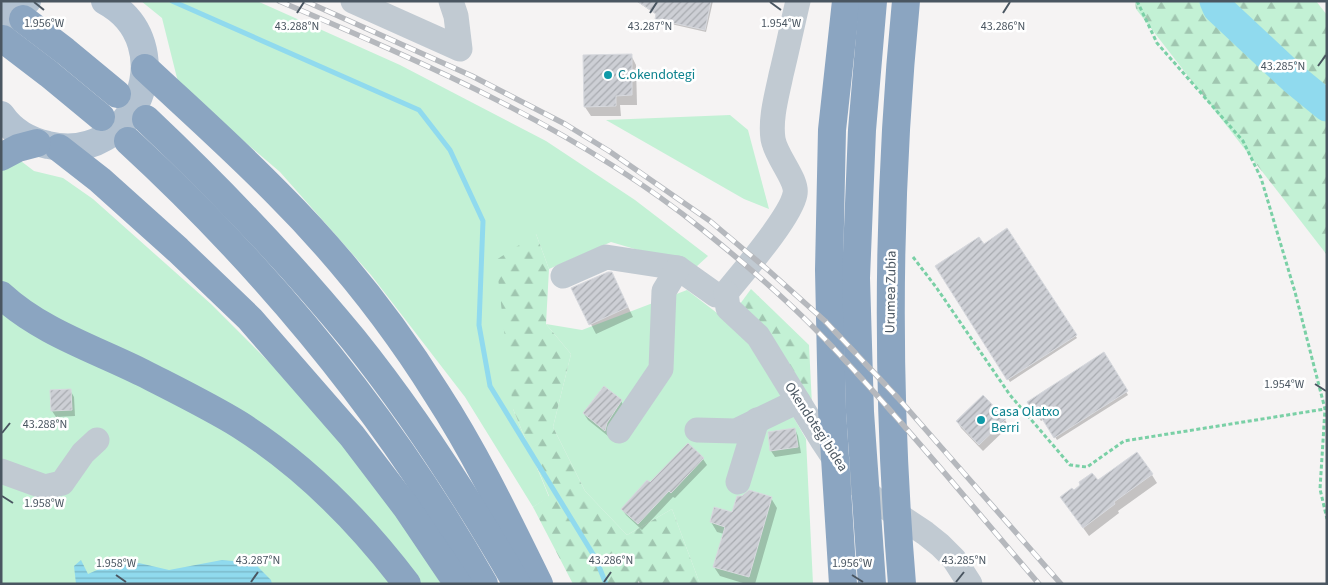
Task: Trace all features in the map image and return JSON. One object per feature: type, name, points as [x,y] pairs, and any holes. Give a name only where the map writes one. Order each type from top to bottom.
[{"type":"highway","points":[[843,584],[832,410],[829,270],[832,130],[846,1]]},
{"type":"highway","points":[[872,1],[862,130],[856,278],[860,412],[872,584]]},
{"type":"highway","name":"Urumea Zubia","points":[[902,584],[894,495],[890,345],[892,186],[906,1]]},
{"type":"highway","points":[[13,21],[65,51],[117,94]]},
{"type":"highway","points":[[13,21],[49,74],[101,117]]},
{"type":"highway","points":[[145,68],[232,148],[278,194],[324,244],[370,299],[437,393],[476,458],[539,584]]},
{"type":"highway","points":[[146,119],[250,221],[295,270],[354,340],[443,462],[479,518],[517,584]]},
{"type":"highway","points":[[128,141],[172,181],[228,239],[272,287],[330,356],[382,425],[420,480],[456,534],[484,584]]},
{"type":"highway","points":[[1,157],[18,148],[48,145],[100,180],[178,250],[250,320],[352,436],[406,507],[458,584]]},
{"type":"highway","points":[[1,295],[40,324],[206,405],[240,425],[273,448],[304,472],[341,506],[377,546],[406,584]]},
{"type":"main road","points":[[1,115],[24,137],[48,145],[78,148],[96,142],[112,133],[126,121],[136,105],[143,87],[145,68],[143,50],[136,33],[125,17],[105,1]]},
{"type":"main road","points":[[136,33],[139,1]]},
{"type":"street","points":[[353,1],[460,49],[456,16],[451,1]]},
{"type":"street","points":[[563,276],[606,257],[678,268],[716,295],[726,293],[789,210],[795,196],[796,188],[776,152],[772,124],[798,1]]},
{"type":"street","points":[[618,431],[661,368],[664,291],[678,268]]},
{"type":"street","name":"Okendotegi bidea","points":[[726,293],[728,308],[758,336],[842,470],[877,501],[940,545],[954,559],[970,584]]},
{"type":"street","points":[[697,430],[736,431],[798,401]]},
{"type":"street","points":[[738,482],[757,420]]},
{"type":"street","points":[[1,471],[44,487],[62,483],[83,453],[97,440]]},
{"type":"path","points":[[1137,1],[1156,43],[1242,141],[1261,178],[1295,292],[1325,409],[1320,489],[1327,519]]},
{"type":"path","points":[[908,250],[936,287],[1010,395],[1070,465],[1087,466],[1124,441],[1325,409]]},
{"type":"green space","points":[[141,1],[257,1],[400,65],[546,141],[635,200],[708,256],[696,267],[611,242],[549,269],[536,234],[513,409],[549,497],[533,507],[465,397],[371,275],[280,172],[179,86],[162,18]]},
{"type":"green space","points":[[1135,1],[1316,1],[1327,15],[1327,255],[1136,9]]},
{"type":"green space","points":[[730,115],[748,130],[769,209],[744,199],[606,120]]},
{"type":"green space","points":[[1,146],[34,171],[63,178],[93,199],[211,304],[292,385],[394,506],[441,584],[1,584]]},
{"type":"green space","points":[[536,234],[549,269],[546,324],[571,354],[553,427],[585,491],[627,535],[672,509],[700,584],[641,584],[638,581],[638,584],[573,584],[533,507],[549,496],[513,409],[496,260]]},
{"type":"green space","points":[[751,289],[809,345],[812,405],[740,304]]},
{"type":"green space","points":[[687,290],[747,336],[806,439],[813,584],[700,584],[672,509],[627,535],[585,491],[553,427],[571,354],[546,324],[582,330]]},
{"type":"water","points":[[81,560],[88,574],[115,562],[139,563],[169,570],[222,560],[254,563],[271,580],[272,584],[76,584],[74,566]]},
{"type":"building","points":[[637,1],[711,1],[705,30],[655,19],[656,14]]},
{"type":"building","name":"C.okendotegi","points":[[632,54],[632,95],[616,96],[616,106],[584,107],[583,55]]},
{"type":"building","points":[[1007,228],[1077,335],[1007,380],[935,266],[979,237],[984,244]]},
{"type":"building","points":[[612,272],[628,307],[589,325],[571,288]]},
{"type":"building","points":[[1104,352],[1128,391],[1054,438],[1041,417],[1038,419],[1027,402]]},
{"type":"building","points":[[604,386],[622,400],[607,423],[605,431],[583,413]]},
{"type":"building","points":[[71,389],[72,410],[51,411],[50,390]]},
{"type":"building","name":"Casa Olatxo Berri","points":[[983,395],[1006,419],[979,445],[956,421]]},
{"type":"building","points":[[795,428],[798,447],[770,451],[768,432]]},
{"type":"building","points":[[688,443],[704,458],[638,524],[621,509],[647,480],[650,482]]},
{"type":"building","points":[[1137,452],[1153,474],[1114,502],[1115,504],[1083,528],[1060,497],[1072,488],[1074,490],[1080,485],[1079,482],[1092,473],[1098,480]]},
{"type":"building","points":[[749,490],[772,497],[749,577],[713,567],[725,527],[710,522],[714,507],[732,512],[737,496],[742,496]]},
{"type":"waterway","points":[[172,1],[419,110],[450,150],[483,221],[479,325],[490,386],[596,559],[606,584]]},
{"type":"waterway","points":[[1215,1],[1218,8],[1294,79],[1327,106]]},
{"type":"railway","points":[[279,1],[390,49],[499,101],[553,130],[605,160],[703,230],[763,280],[849,364],[1039,584]]},
{"type":"railway","points":[[305,1],[472,76],[565,124],[609,151],[710,221],[825,321],[898,398],[1061,584]]},
{"type":"place","name":"C.okendotegi","points":[[608,75]]},
{"type":"place","name":"Casa Olatxo Berri","points":[[981,420]]}]
